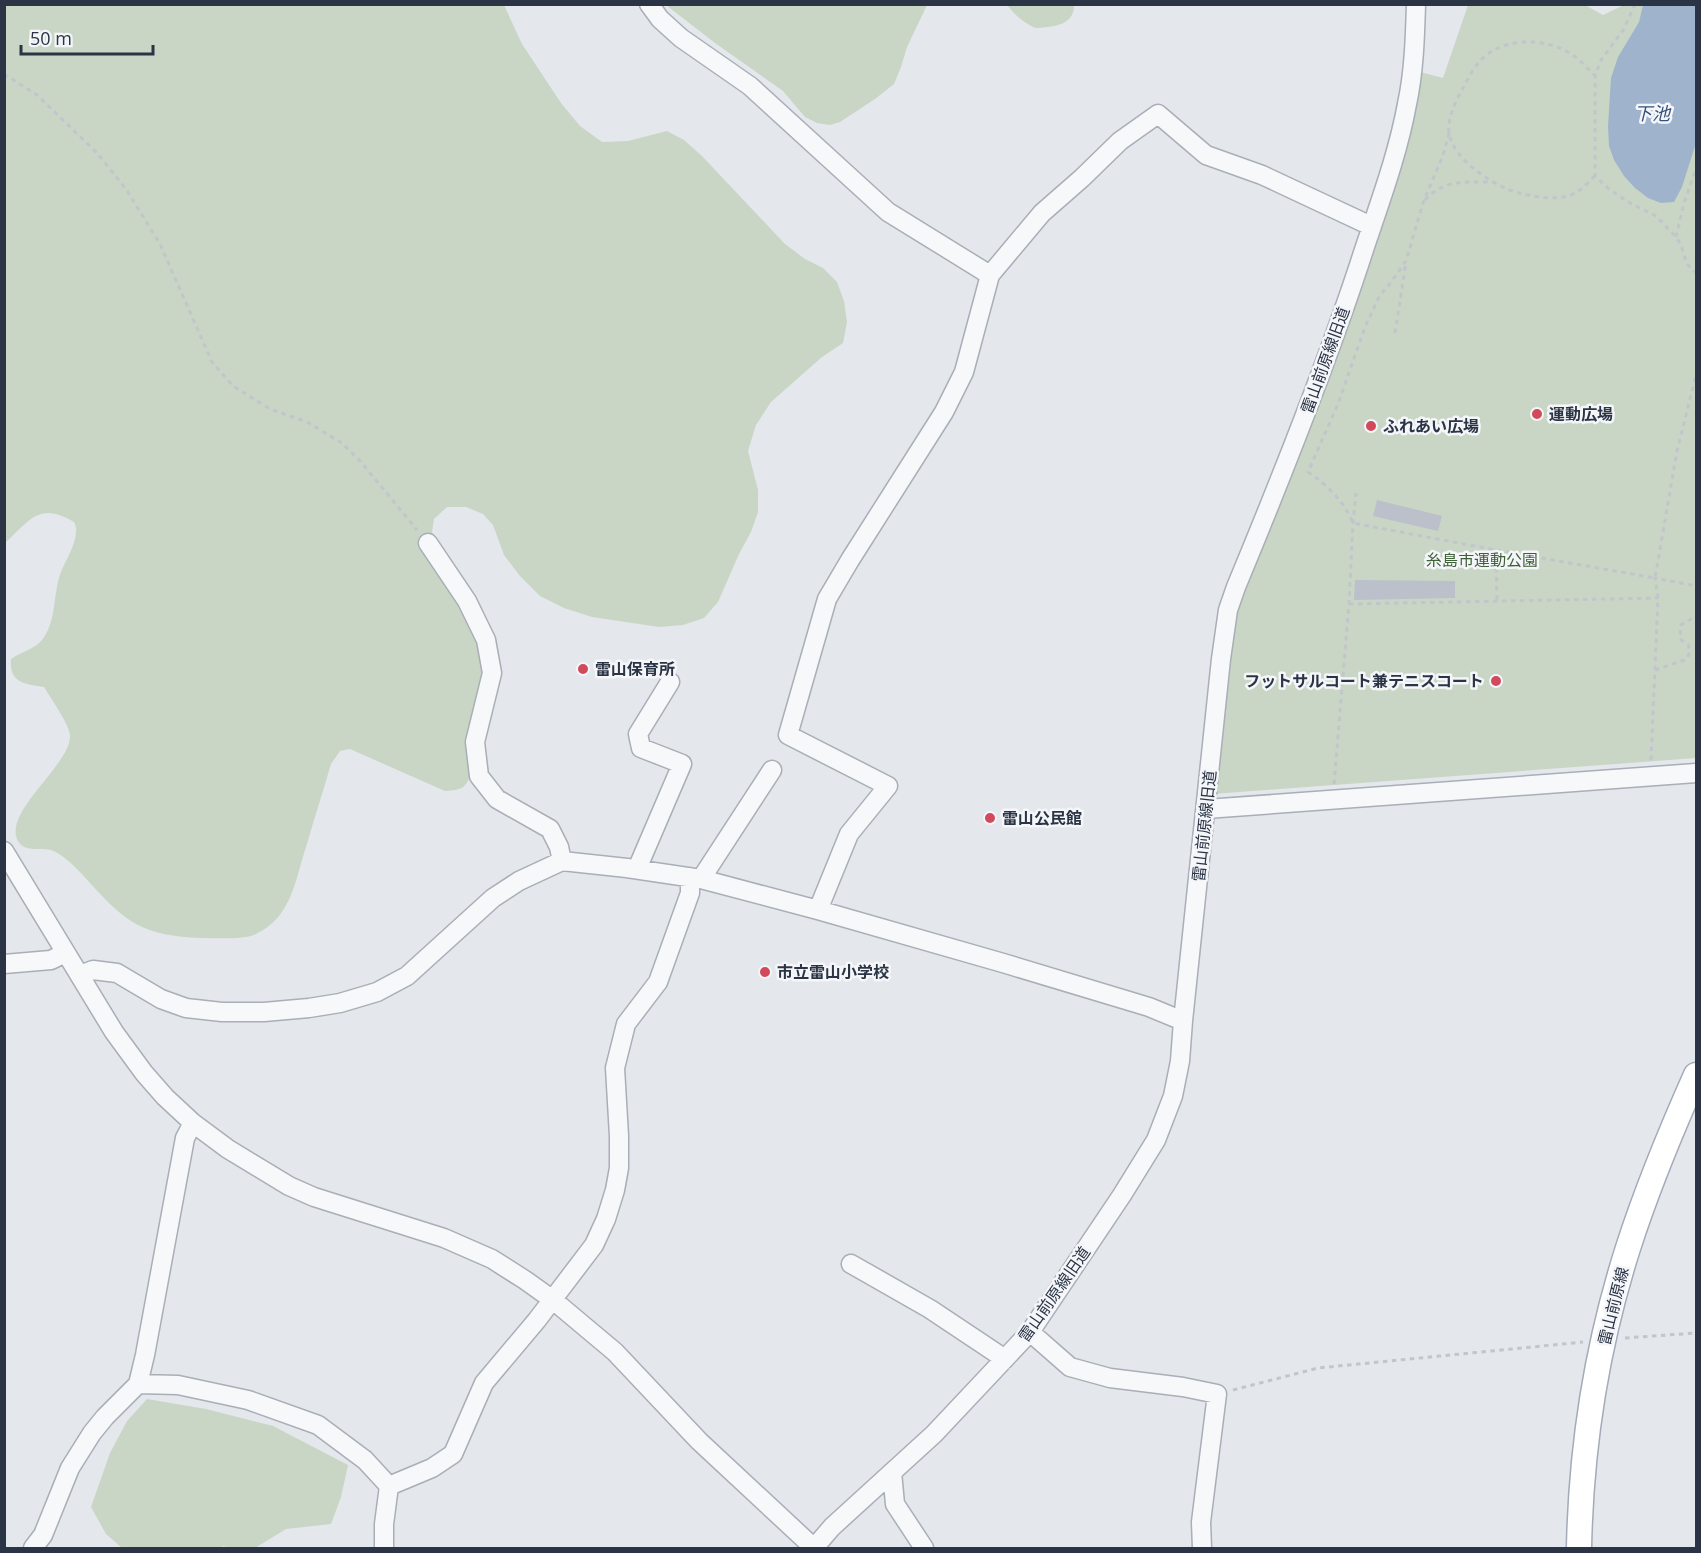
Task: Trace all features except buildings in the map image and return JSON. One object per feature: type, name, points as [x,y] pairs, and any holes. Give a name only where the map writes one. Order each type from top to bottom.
[{"type":"main road","name":"雷山前原線","points":[[1579,1548],[1586,1444],[1595,1380],[1604,1340],[1640,1211],[1696,1075]]},
{"type":"street","points":[[649,4],[660,19],[681,38],[750,86],[888,212],[990,275]]},
{"type":"street","name":"雷山前原線旧道","points":[[814,1548],[832,1527],[933,1434],[1030,1332],[1156,1140],[1173,1096],[1180,1061],[1228,610],[1333,341],[1393,159],[1408,102],[1416,4]]},
{"type":"street","points":[[818,910],[849,834],[888,786],[788,735],[827,599],[944,412],[964,372],[990,275],[1042,213],[1120,141],[1158,114],[1206,155],[1262,175],[1371,226]]},
{"type":"street","points":[[428,543],[467,601],[486,640],[492,673],[475,742],[479,776],[497,799],[550,830],[559,847],[562,861]]},
{"type":"street","points":[[637,869],[682,764],[640,748],[638,734],[670,682]]},
{"type":"street","points":[[388,1486],[432,1468],[453,1454],[483,1383],[553,1300],[594,1245],[606,1219],[619,1168],[620,1136],[615,1068],[626,1024],[658,982],[695,878],[772,770]]},
{"type":"street","points":[[1206,809],[1696,773]]},
{"type":"street","points":[[4,851],[114,1032],[144,1073],[193,1123],[228,1149],[289,1186],[314,1197],[444,1238],[509,1269],[553,1300],[615,1352],[699,1441],[814,1548]]},
{"type":"street","points":[[80,975],[93,970],[117,973],[161,999],[186,1008],[222,1012],[264,1012],[340,1003],[377,992],[406,976],[493,898],[519,881],[562,861],[695,878],[818,910],[1138,1004],[1183,1021]]},
{"type":"street","points":[[4,964],[51,960],[65,953]]},
{"type":"street","points":[[33,1548],[43,1535],[70,1468],[92,1433],[138,1384],[185,1138],[193,1123]]},
{"type":"street","points":[[851,1264],[930,1309],[1005,1359]]},
{"type":"street","points":[[1030,1332],[1070,1366],[1110,1378],[1183,1387],[1217,1394],[1201,1522],[1202,1548]]},
{"type":"street","points":[[138,1384],[178,1385],[248,1400],[318,1425],[365,1460],[388,1486],[384,1548]]},
{"type":"street","points":[[892,1472],[895,1504],[924,1548]]},
{"type":"path","points":[[1449,133],[1456,153],[1490,182],[1512,191],[1531,195],[1561,197],[1581,189],[1594,176],[1595,76],[1601,60],[1624,29],[1635,4]]},
{"type":"path","points":[[1395,333],[1406,261],[1423,202],[1443,155],[1452,113],[1474,67],[1487,54],[1502,46],[1533,42],[1568,52],[1595,76]]},
{"type":"path","points":[[4,74],[37,95],[97,153],[126,189],[160,244],[212,362],[233,386],[270,409],[307,422],[342,444],[361,462],[428,543]]},
{"type":"path","points":[[1676,237],[1684,202],[1696,169]]},
{"type":"path","points":[[1594,176],[1630,203],[1656,216],[1676,237],[1687,264],[1696,273]]},
{"type":"path","points":[[1423,202],[1434,191],[1456,182],[1490,182]]},
{"type":"path","points":[[1353,523],[1344,504],[1330,488],[1308,472],[1338,404],[1365,327],[1380,295],[1406,261]]},
{"type":"path","points":[[1651,762],[1658,598],[1655,578],[1677,451],[1695,388],[1696,375]]},
{"type":"path","points":[[1334,786],[1356,493]]},
{"type":"path","points":[[1353,523],[1696,586]]},
{"type":"path","points":[[1496,550],[1497,601]]},
{"type":"path","points":[[1349,604],[1658,598]]},
{"type":"path","points":[[1655,670],[1688,659],[1690,651],[1688,645],[1680,639],[1681,625],[1696,616]]},
{"type":"path","points":[[1217,1394],[1318,1368],[1696,1333]]},
{"type":"green space","points":[[5,5],[504,5],[522,44],[561,103],[580,126],[602,142],[628,141],[667,131],[684,140],[785,244],[805,259],[823,268],[837,282],[844,301],[847,322],[843,343],[822,357],[771,402],[756,425],[748,451],[758,490],[758,512],[718,602],[704,618],[683,625],[659,627],[592,617],[564,608],[540,596],[520,576],[504,555],[493,525],[483,514],[466,507],[447,507],[434,519],[432,532],[444,551],[480,649],[483,673],[469,778],[462,788],[445,791],[350,749],[340,751],[331,764],[295,885],[285,908],[268,927],[251,936],[202,938],[161,933],[145,928],[120,913],[63,857],[51,850],[25,847],[18,841],[16,829],[20,816],[60,760],[68,747],[70,735],[63,718],[44,687],[25,683],[16,678],[11,667],[11,659],[36,646],[47,633],[59,578],[74,543],[76,529],[74,522],[62,516],[43,513],[29,521],[5,543]]},
{"type":"green space","points":[[666,5],[927,5],[907,47],[894,84],[840,122],[830,125],[817,123],[805,117],[783,91]]},
{"type":"green space","points":[[1007,5],[1074,5],[1072,15],[1066,21],[1038,28],[1022,20]]},
{"type":"green space","name":"糸島市運動公園","points":[[1468,5],[1585,5],[1603,15],[1624,5],[1696,5],[1696,758],[1213,794],[1234,609],[1420,72],[1443,78]]},
{"type":"green space","points":[[147,1399],[206,1409],[273,1426],[348,1465],[341,1497],[331,1524],[286,1529],[255,1548],[223,1546],[222,1548],[122,1548],[106,1534],[91,1507],[110,1453],[127,1421]]},
{"type":"water","name":"下池","points":[[1643,5],[1696,5],[1696,143],[1682,187],[1674,202],[1661,203],[1648,198],[1635,188],[1614,160],[1609,146],[1611,78],[1618,57],[1639,22]]},
{"type":"place","name":"運動広場","points":[[1537,414]]},
{"type":"place","name":"ふれあい広場","points":[[1371,426]]},
{"type":"place","name":"雷山保育所","points":[[583,669]]},
{"type":"place","name":"フットサルコート兼テニスコート","points":[[1496,681]]},
{"type":"place","name":"雷山公民館","points":[[990,818]]},
{"type":"place","name":"市立雷山小学校","points":[[765,972]]}]
